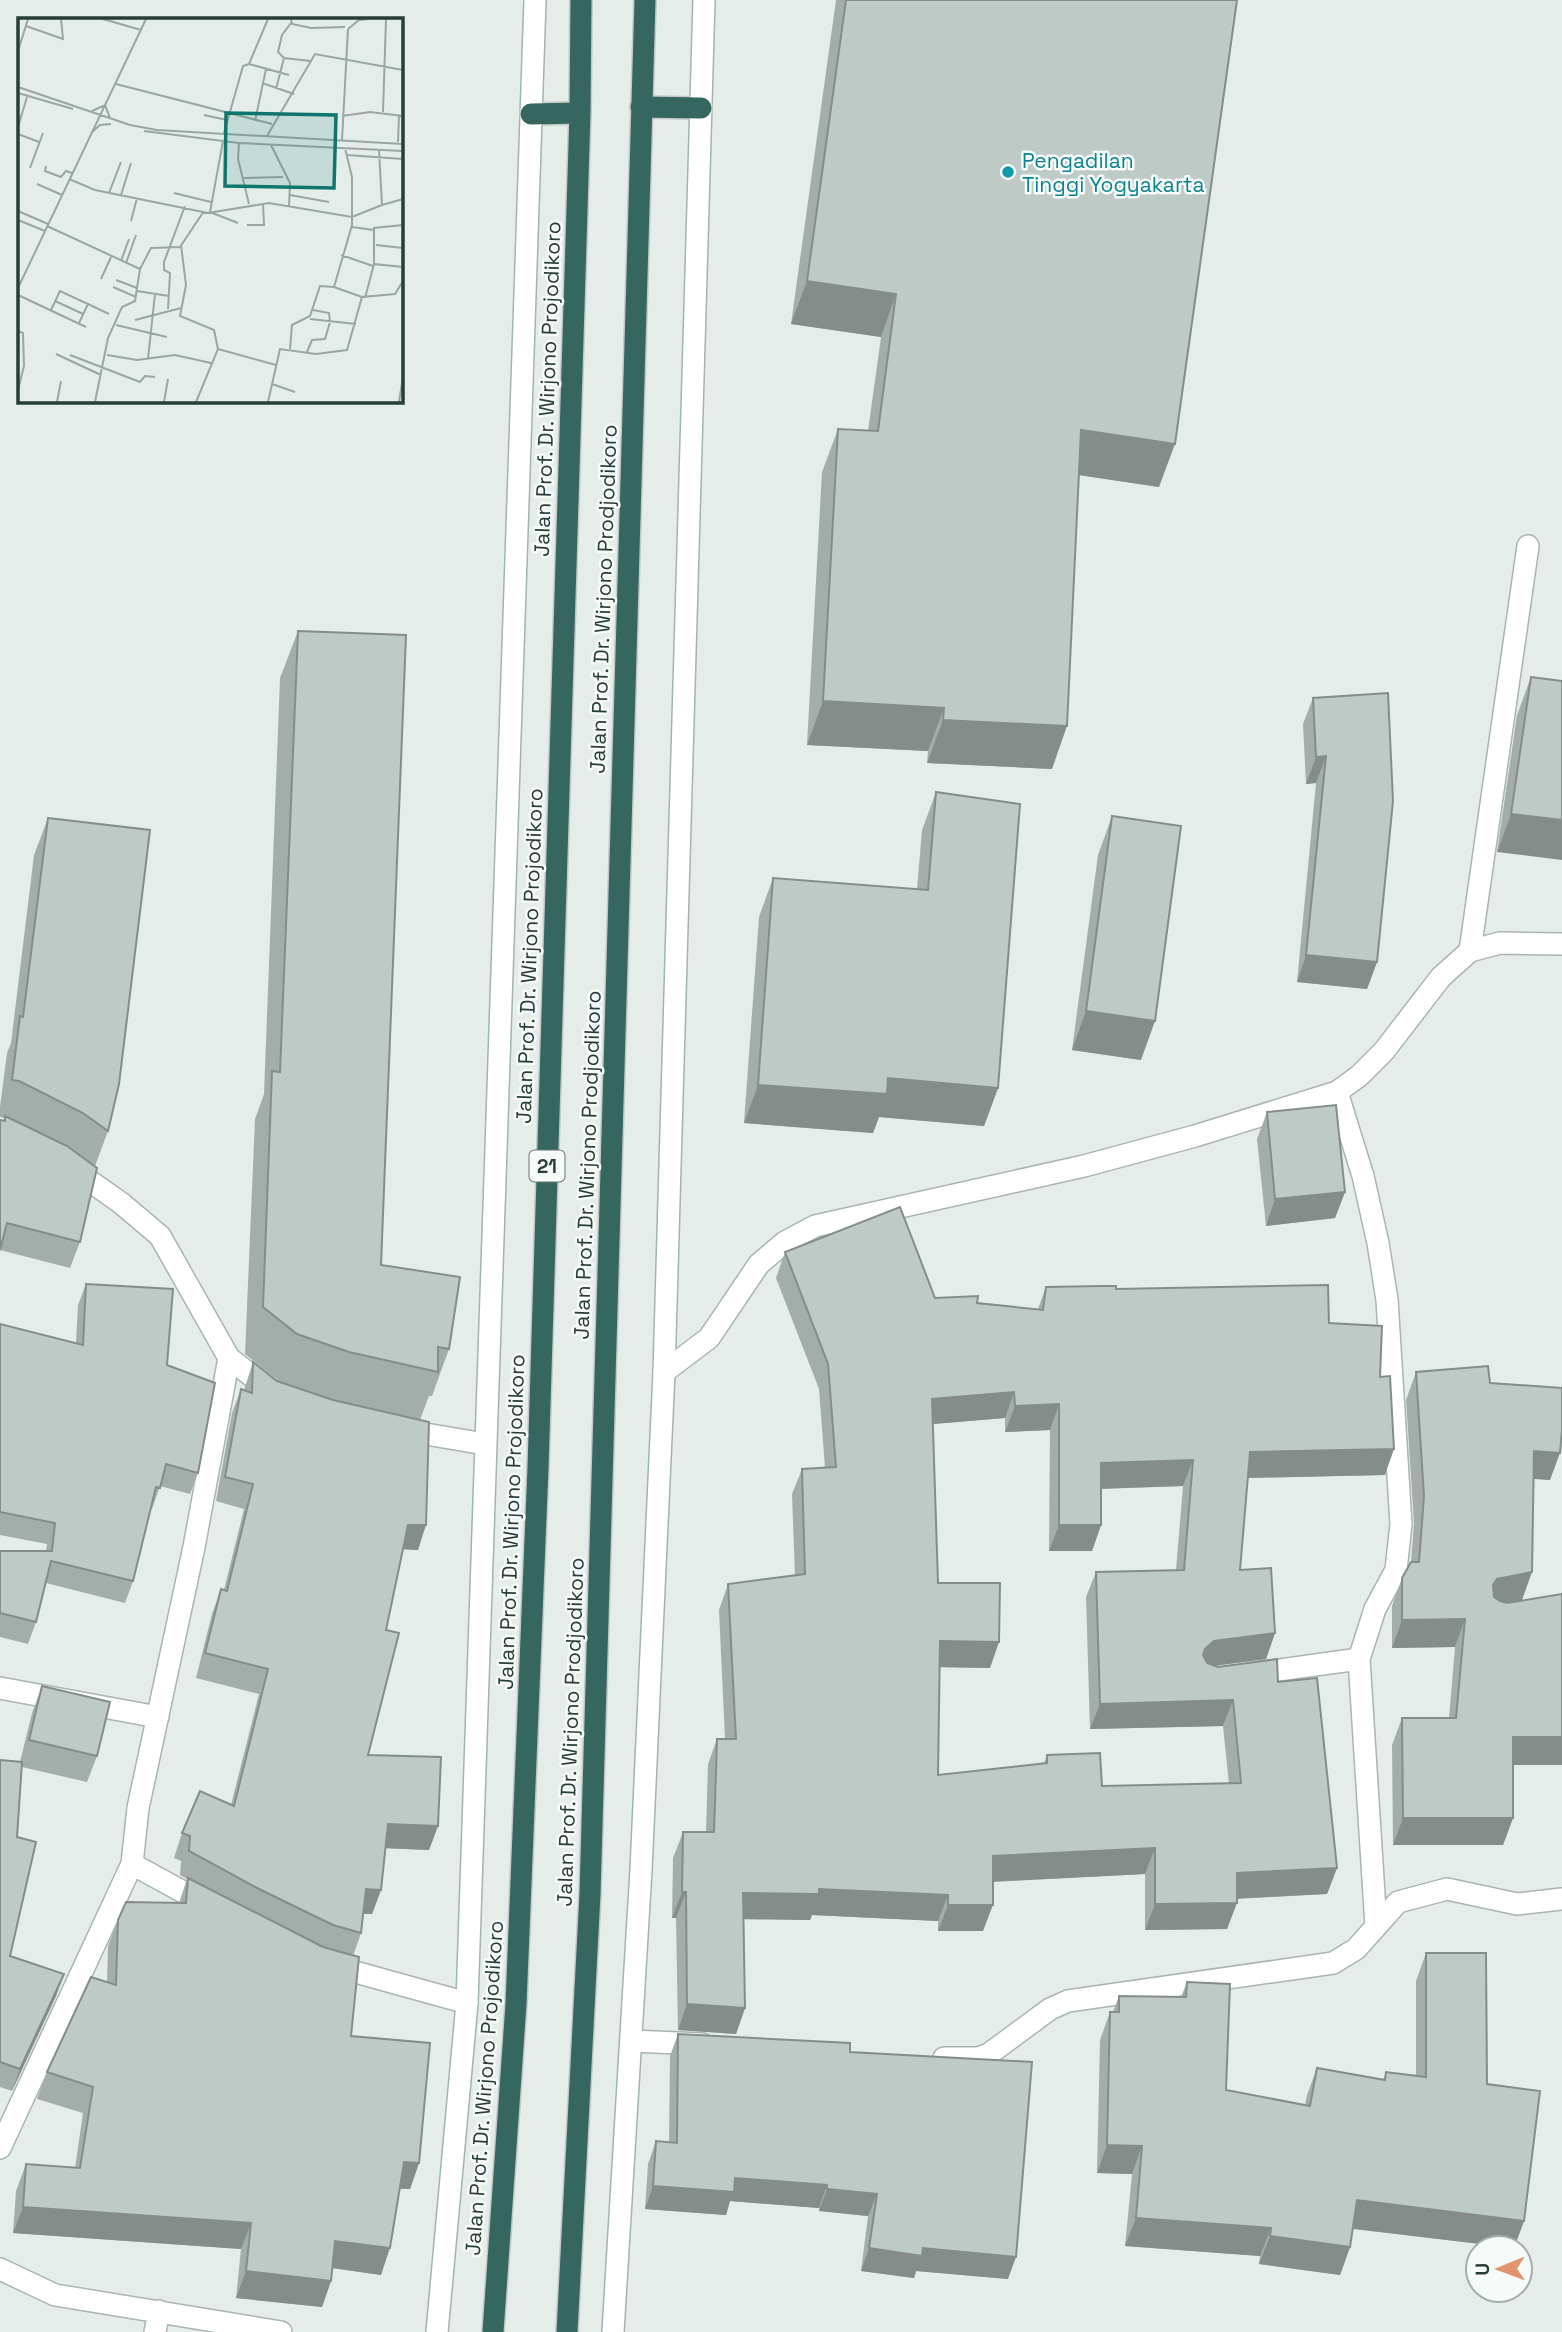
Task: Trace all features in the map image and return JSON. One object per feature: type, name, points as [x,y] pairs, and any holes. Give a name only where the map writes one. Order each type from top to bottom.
[{"type":"highway","name":"Jalan Prof. Dr. Wirjono Projodikoro","points":[[493,2332],[516,2004],[537,1496],[580,113],[581,0]]},
{"type":"highway","name":"Jalan Prof. Dr. Wirjono Prodjodikoro","points":[[568,2332],[590,1880],[645,0]]},
{"type":"highway","points":[[641,107],[701,108]]},
{"type":"highway","points":[[531,114],[580,113]]},
{"type":"street","points":[[437,2332],[467,2003],[535,0]]},
{"type":"street","points":[[613,2332],[631,2040],[664,1372],[704,0]]},
{"type":"street","points":[[1471,951],[1528,547]]},
{"type":"street","points":[[664,1372],[709,1338],[759,1264],[785,1242],[815,1226],[1084,1166],[1195,1136],[1338,1092],[1384,1051],[1441,977],[1471,951],[1500,943],[1562,944]]},
{"type":"street","points":[[1338,1092],[1363,1176],[1387,1300],[1401,1524],[1396,1570],[1375,1609],[1359,1659],[1376,1926]]},
{"type":"street","points":[[53,1157],[121,1203],[160,1236],[229,1358],[273,1393],[295,1401]]},
{"type":"street","points":[[0,2148],[132,1864],[138,1808],[194,1547],[229,1358]]},
{"type":"street","points":[[381,1425],[485,1444]]},
{"type":"street","points":[[1234,1676],[1359,1659]]},
{"type":"street","points":[[0,1688],[158,1717]]},
{"type":"street","points":[[132,1864],[229,1917]]},
{"type":"street","points":[[923,2057],[964,2059],[989,2054],[1050,2009],[1068,2001],[1333,1962],[1356,1949],[1398,1902],[1447,1889],[1517,1904],[1562,1899]]},
{"type":"street","points":[[308,1957],[467,2003]]},
{"type":"street","points":[[631,2040],[718,2045]]},
{"type":"street","points":[[0,2269],[55,2295],[281,2332]]},
{"type":"street","points":[[155,2332],[159,2311]]},
{"type":"building","points":[[846,0],[1237,0],[1175,444],[1081,430],[1067,726],[943,720],[944,708],[823,701],[838,429],[878,431],[896,294],[807,281]]},
{"type":"building","points":[[298,631],[406,635],[381,1265],[460,1277],[449,1349],[438,1347],[438,1372],[349,1352],[297,1334],[263,1307],[272,1071],[280,1072]]},
{"type":"building","points":[[1531,677],[1562,681],[1562,820],[1511,814]]},
{"type":"building","points":[[1388,693],[1393,801],[1377,962],[1306,955],[1326,756],[1316,757],[1313,698]]},
{"type":"building","points":[[936,792],[1020,804],[998,1088],[888,1078],[887,1094],[758,1085],[773,878],[928,890]]},
{"type":"building","points":[[1112,816],[1181,826],[1155,1021],[1086,1011]]},
{"type":"building","points":[[48,818],[150,830],[119,1084],[108,1131],[83,1113],[12,1080],[20,1016],[23,1017]]},
{"type":"building","points":[[1336,1105],[1345,1192],[1275,1199],[1267,1112]]},
{"type":"building","points":[[5,1116],[67,1146],[97,1168],[80,1242],[7,1223],[0,1250],[0,1120],[5,1121]]},
{"type":"building","points":[[900,1207],[935,1298],[978,1296],[977,1303],[1043,1310],[1046,1287],[1116,1286],[1116,1289],[1328,1285],[1329,1323],[1382,1326],[1380,1377],[1390,1376],[1394,1449],[1250,1452],[1240,1570],[1271,1568],[1275,1633],[1214,1641],[1205,1649],[1203,1655],[1207,1663],[1218,1667],[1277,1659],[1278,1682],[1317,1678],[1337,1868],[1237,1873],[1237,1903],[1155,1904],[1155,1848],[993,1856],[993,1905],[948,1905],[948,1895],[819,1889],[819,1894],[743,1893],[745,2008],[687,2004],[686,1892],[682,1892],[683,1832],[714,1832],[717,1739],[736,1739],[728,1584],[805,1574],[802,1469],[836,1467],[828,1364],[785,1252]],"holes":[[[1014,1392],[1015,1406],[1059,1404],[1059,1525],[1101,1525],[1101,1463],[1193,1460],[1184,1570],[1096,1572],[1100,1704],[1233,1700],[1241,1783],[1102,1786],[1100,1753],[1047,1755],[1047,1763],[938,1775],[940,1641],[999,1642],[1000,1583],[938,1583],[932,1399]]]},
{"type":"building","points":[[86,1284],[173,1289],[167,1365],[215,1383],[198,1473],[166,1464],[160,1488],[156,1487],[133,1581],[51,1561],[36,1622],[0,1613],[0,1551],[52,1551],[55,1523],[0,1512],[0,1324],[83,1345]]},
{"type":"building","points":[[253,1362],[277,1381],[333,1400],[429,1422],[426,1525],[408,1525],[386,1630],[399,1633],[368,1755],[441,1757],[438,1826],[388,1824],[381,1890],[366,1889],[361,1933],[333,1925],[189,1851],[190,1836],[182,1833],[200,1791],[234,1806],[268,1669],[205,1653],[221,1589],[227,1591],[253,1484],[225,1477],[241,1389],[252,1393]]},
{"type":"building","points":[[1488,1366],[1490,1383],[1562,1388],[1560,1453],[1534,1451],[1532,1572],[1497,1579],[1493,1585],[1494,1597],[1507,1603],[1562,1594],[1562,1737],[1513,1737],[1513,1818],[1403,1818],[1402,1718],[1456,1718],[1465,1619],[1402,1620],[1402,1578],[1411,1562],[1419,1562],[1424,1496],[1416,1372]]},
{"type":"building","points":[[42,1686],[110,1702],[97,1756],[29,1740]]},
{"type":"building","points":[[0,1760],[22,1762],[17,1837],[36,1842],[10,1956],[64,1974],[20,2069],[0,2062]]},
{"type":"building","points":[[188,1878],[323,1947],[359,1957],[351,2036],[430,2043],[419,2163],[404,2162],[390,2248],[335,2241],[331,2281],[246,2271],[251,2223],[23,2207],[26,2164],[80,2168],[93,2087],[47,2072],[91,1977],[116,1985],[118,1920],[126,1902],[186,1903]]},
{"type":"building","points":[[1426,1953],[1486,1953],[1487,2084],[1540,2091],[1524,2221],[1357,2200],[1350,2247],[1270,2236],[1271,2228],[1136,2218],[1142,2146],[1107,2145],[1110,2012],[1119,2012],[1119,1996],[1186,1997],[1187,1982],[1230,1984],[1226,2090],[1310,2106],[1317,2068],[1385,2080],[1386,2072],[1426,2077]]},
{"type":"building","points":[[678,2034],[850,2043],[850,2052],[1032,2062],[1016,2257],[923,2248],[922,2256],[869,2248],[877,2194],[827,2189],[827,2185],[735,2178],[734,2192],[653,2186],[656,2141],[677,2143]]},
{"type":"place","name":"Pengadilan Tinggi Yogyakarta","points":[[1008,172]]}]
